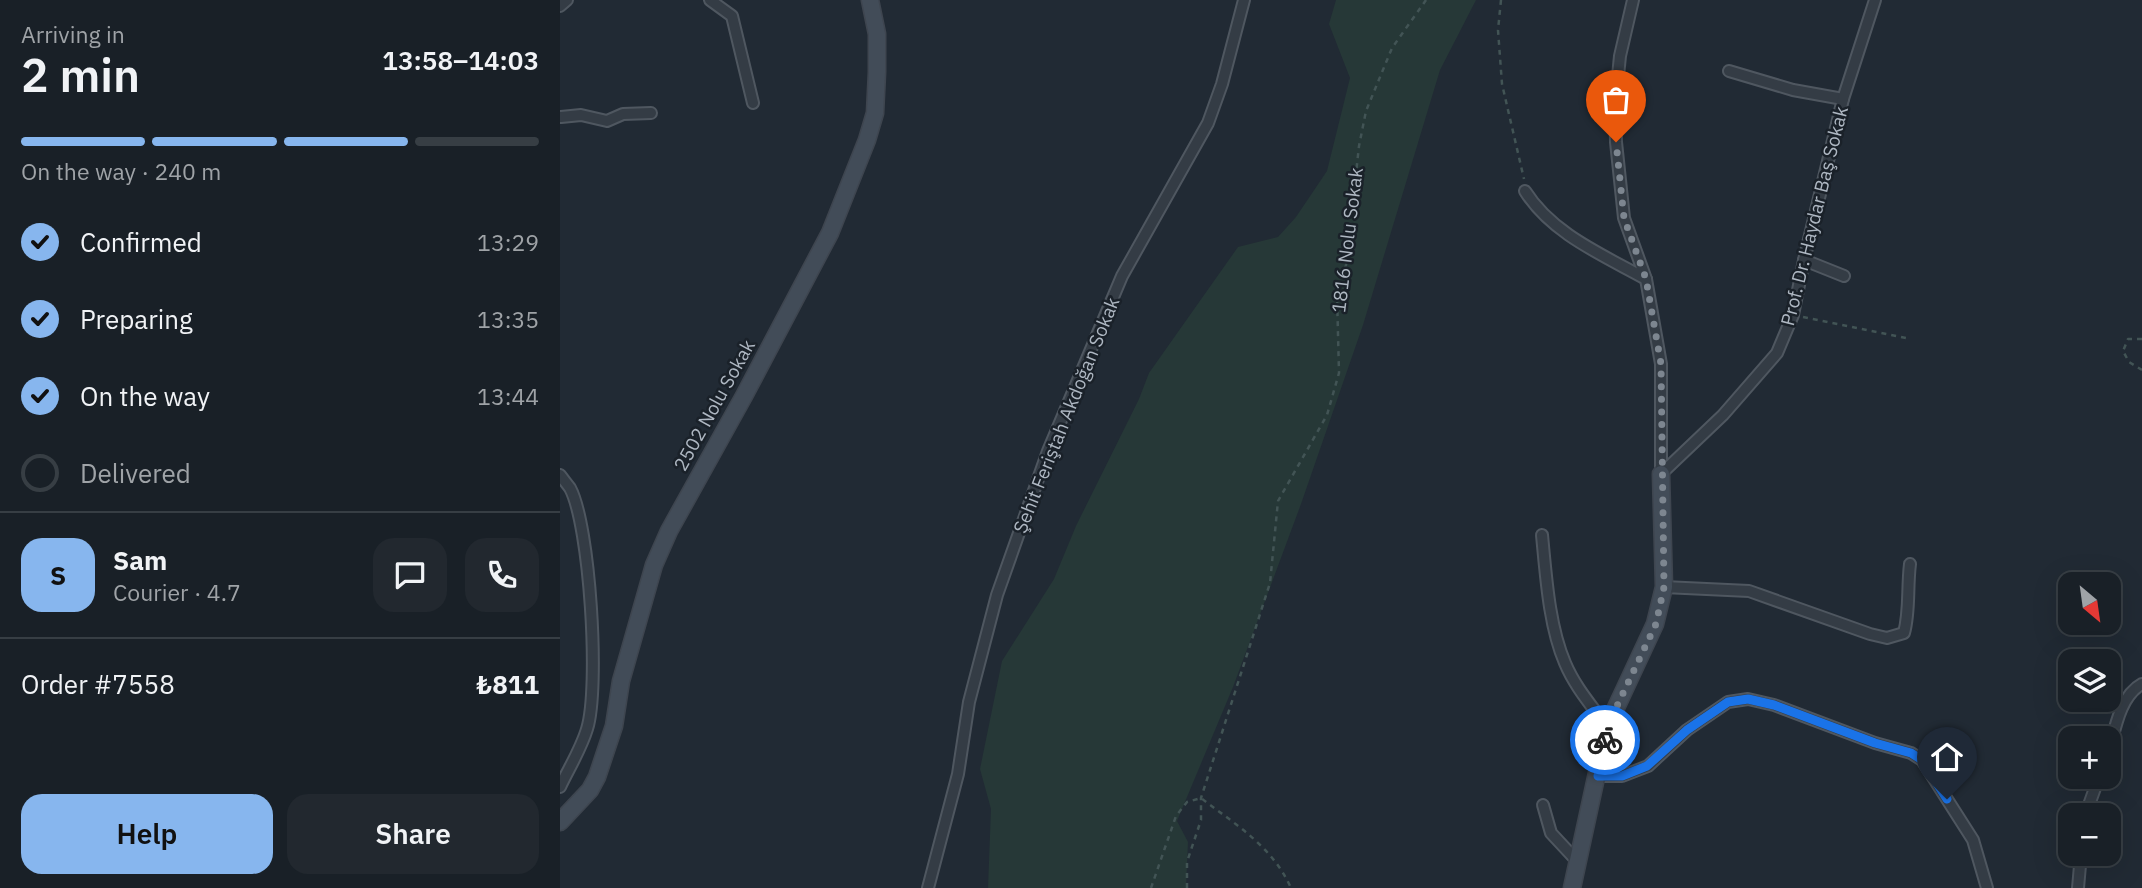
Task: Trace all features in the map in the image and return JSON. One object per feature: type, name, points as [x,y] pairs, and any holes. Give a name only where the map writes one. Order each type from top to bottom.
[{"type":"street","points":[[560,6],[567,0]]},
{"type":"street","points":[[710,0],[732,16],[753,103]]},
{"type":"street","name":"2502 Nolu Sokak","points":[[560,822],[585,796],[597,777],[614,726],[621,681],[654,565],[669,531],[830,233],[867,140],[875,113],[877,72],[877,34],[870,0]]},
{"type":"street","name":"Şehit Feriştah Akdoğan Sokak","points":[[928,888],[958,774],[969,702],[997,595],[1048,451],[1122,276],[1208,123],[1222,84],[1244,0]]},
{"type":"street","points":[[1572,888],[1607,727],[1656,624],[1664,587],[1661,364],[1646,279],[1624,218],[1616,142],[1615,106],[1619,56],[1633,0]]},
{"type":"street","name":"Prof. Dr. Haydar Baş Sokak","points":[[1661,474],[1723,415],[1777,353],[1793,315],[1843,99],[1875,0]]},
{"type":"street","points":[[1729,71],[1793,90],[1843,99]]},
{"type":"street","points":[[560,117],[580,115],[607,121],[623,114],[651,113]]},
{"type":"street","points":[[1525,191],[1534,205],[1577,241],[1646,279]]},
{"type":"street","points":[[1804,260],[1844,276]]},
{"type":"street","points":[[560,475],[570,489],[580,526],[589,579],[593,668],[588,727],[560,788]]},
{"type":"street","points":[[1542,536],[1548,594],[1564,662],[1574,681],[1607,727]]},
{"type":"street","points":[[1664,587],[1749,592],[1862,632],[1887,638],[1904,633],[1909,616],[1910,564]]},
{"type":"street","points":[[2117,726],[2122,709],[2136,687],[2142,684]]},
{"type":"street","points":[[1598,776],[1622,776],[1647,766],[1687,730],[1728,702],[1748,699],[1774,705],[1875,743],[1911,753],[1922,760],[1973,840],[1987,888]]},
{"type":"street","points":[[1543,805],[1551,833],[1578,862]]},
{"type":"street","points":[[2078,888],[2080,866]]},
{"type":"path","name":"1816 Nolu Sokak","points":[[1187,888],[1186,862],[1201,820],[1201,798],[1270,583],[1278,501],[1327,415],[1339,373],[1337,296],[1346,265],[1359,146],[1366,111],[1392,48],[1426,0]]},
{"type":"path","points":[[1501,0],[1499,48],[1502,84],[1525,191]]},
{"type":"path","points":[[1793,315],[1906,338]]},
{"type":"path","points":[[2142,339],[2128,339],[2123,351],[2126,359],[2142,370]]},
{"type":"path","points":[[1151,888],[1177,816],[1187,802],[1201,798],[1247,832],[1282,869],[1291,888]]},
{"type":"shaded area","points":[[1336,0],[1476,0],[1440,70],[1363,325],[1301,504],[1233,687],[1177,821],[1188,842],[1186,888],[988,888],[991,809],[980,769],[1002,661],[1054,579],[1076,526],[1139,399],[1149,373],[1238,247],[1278,237],[1296,217],[1327,171],[1350,78],[1329,24]]},
{"type":"way so far","points":[[1605,740],[1607,727],[1656,624],[1664,587],[1661,364],[1646,279],[1624,218],[1616,142]]},
{"type":"route","points":[[1605,740],[1598,776],[1622,776],[1647,766],[1687,730],[1728,702],[1748,699],[1774,705],[1875,743],[1911,753],[1922,760],[1947,799]]}]
